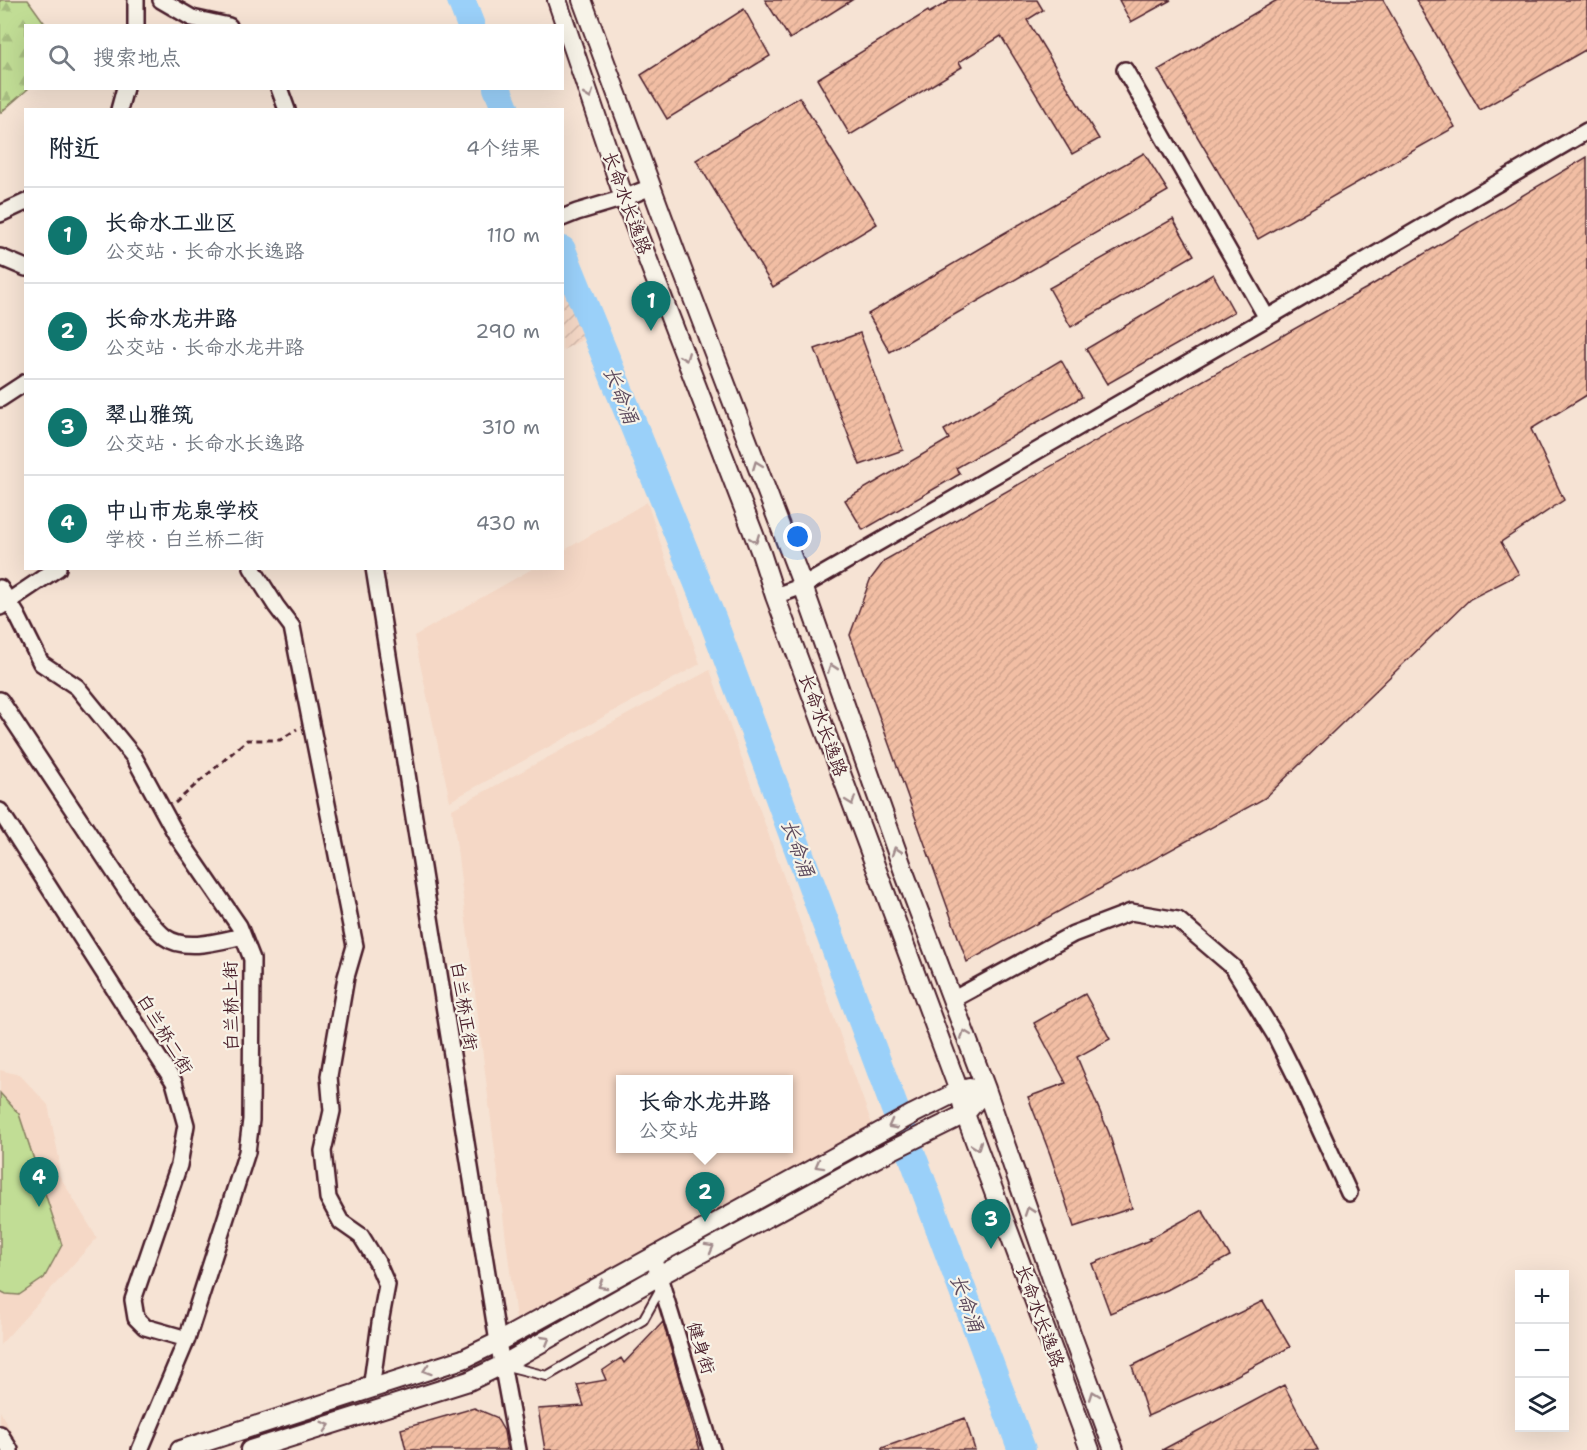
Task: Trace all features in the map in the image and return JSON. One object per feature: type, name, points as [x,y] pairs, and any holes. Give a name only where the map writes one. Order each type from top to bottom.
[{"type":"street","points":[[136,0],[136,24]]},
{"type":"street","points":[[161,0],[192,18],[220,24]]},
{"type":"street","name":"长命水长逸路","points":[[558,0],[624,198],[761,553],[1090,1450]]},
{"type":"street","name":"长命水长逸路","points":[[582,0],[803,586],[904,872],[985,1087],[1114,1450]]},
{"type":"street","points":[[1125,70],[1267,318]]},
{"type":"street","points":[[120,108],[124,90]]},
{"type":"street","points":[[280,90],[286,108]]},
{"type":"street","points":[[775,596],[803,586],[1587,131]]},
{"type":"street","points":[[570,215],[651,187]]},
{"type":"street","points":[[0,214],[24,203]]},
{"type":"street","points":[[0,257],[24,267]]},
{"type":"street","points":[[0,399],[24,383]]},
{"type":"street","points":[[3,599],[54,570]]},
{"type":"street","points":[[253,570],[292,627],[355,946],[346,977],[329,1076],[332,1112],[324,1151],[328,1198],[341,1222],[361,1236],[377,1262],[387,1285],[372,1382],[353,1394]]},
{"type":"street","name":"白兰桥正街","points":[[374,570],[498,1342],[518,1450]]},
{"type":"street","name":"白兰桥上街","points":[[3,599],[17,615],[41,663],[77,687],[134,757],[177,836],[239,926],[252,959],[251,1120],[247,1152],[187,1339],[140,1450]]},
{"type":"street","points":[[0,700],[139,909],[166,938],[190,946],[243,936]]},
{"type":"street","name":"白兰桥二街","points":[[0,811],[174,1082],[186,1125],[179,1165],[133,1300],[136,1318],[145,1327],[187,1339]]},
{"type":"street","points":[[952,1000],[1073,933],[1131,912],[1178,920],[1233,967],[1275,1035],[1349,1193]]},
{"type":"street","points":[[180,1450],[463,1359],[498,1342],[913,1114],[959,1091],[985,1087]]},
{"type":"street","points":[[250,1450],[469,1381],[502,1365],[661,1282],[880,1156],[965,1114],[985,1087]]},
{"type":"street","name":"健身街","points":[[653,1257],[712,1450]]},
{"type":"street","points":[[0,1434],[10,1450]]},
{"type":"lane","points":[[502,1365],[547,1376],[643,1320],[661,1282]]},
{"type":"path","points":[[164,812],[247,740],[280,740],[310,721]]},
{"type":"shaded area","points":[[564,280],[589,336],[564,349]]},
{"type":"shaded area","points":[[647,502],[700,664],[450,801],[414,636],[530,570],[564,570],[564,550]]},
{"type":"shaded area","points":[[710,670],[874,1130],[516,1319],[452,809]]},
{"type":"shaded area","points":[[0,1070],[20,1075],[48,1105],[59,1158],[59,1175],[97,1238],[0,1345]]},
{"type":"shaded area","points":[[0,1411],[21,1450],[0,1450]]},
{"type":"green space","points":[[0,0],[28,0],[45,24],[24,24],[24,90],[27,90],[0,113]]},
{"type":"green space","points":[[0,1093],[19,1114],[62,1245],[44,1278],[19,1295],[0,1291]]},
{"type":"building","points":[[765,0],[852,0],[790,39]]},
{"type":"building","points":[[951,0],[1037,0],[1043,10],[1027,20],[1099,139],[1072,154],[1001,36],[959,62],[962,67],[850,135],[817,79],[928,11],[929,13]]},
{"type":"building","points":[[1119,0],[1171,0],[1131,22]]},
{"type":"building","points":[[1277,0],[1383,0],[1455,127],[1258,239],[1158,70]]},
{"type":"building","points":[[1416,0],[1587,0],[1587,49],[1480,110]]},
{"type":"building","points":[[744,9],[770,56],[667,119],[641,75]]},
{"type":"building","points":[[799,97],[877,224],[773,287],[696,160]]},
{"type":"building","points":[[1144,153],[1168,191],[890,352],[868,314]]},
{"type":"building","points":[[1587,157],[1587,395],[1531,429],[1564,500],[1501,542],[1519,574],[1470,599],[1265,798],[967,962],[850,635],[870,580],[885,560],[1365,289]]},
{"type":"building","points":[[1173,219],[1194,255],[1071,327],[1049,288]]},
{"type":"building","points":[[1213,274],[1234,312],[1107,384],[1086,349]]},
{"type":"building","points":[[860,333],[903,450],[860,465],[815,349]]},
{"type":"building","points":[[1061,360],[1082,397],[956,468],[960,474],[863,530],[845,500],[949,439],[944,430]]},
{"type":"building","points":[[1085,994],[1110,1039],[1077,1057],[1109,1133],[1132,1208],[1074,1227],[1028,1097],[1066,1083],[1034,1023]]},
{"type":"building","points":[[1202,1210],[1230,1256],[1167,1290],[1110,1313],[1092,1264],[1150,1240]]},
{"type":"building","points":[[1263,1301],[1290,1347],[1230,1379],[1148,1416],[1132,1366]]},
{"type":"building","points":[[663,1322],[700,1450],[545,1450],[538,1409],[584,1406],[577,1385],[606,1380],[602,1371],[621,1358],[624,1363]]},
{"type":"building","points":[[1284,1385],[1318,1450],[1162,1450]]},
{"type":"building","points":[[474,1408],[496,1417],[504,1431],[507,1450],[406,1450],[401,1429]]},
{"type":"building","points":[[965,1418],[975,1450],[882,1450],[882,1448]]},
{"type":"waterway","name":"长命涌","points":[[461,0],[470,24]]},
{"type":"waterway","name":"长命涌","points":[[498,90],[505,108]]},
{"type":"waterway","name":"长命涌","points":[[564,255],[712,618],[1022,1450]]},
{"type":"place","name":"长命水工业区","points":[[651,331]]},
{"type":"place","name":"中山市龙泉学校","points":[[39,1207]]},
{"type":"place","name":"长命水龙井路","points":[[705,1222]]},
{"type":"place","name":"翠山雅筑","points":[[991,1249]]}]
